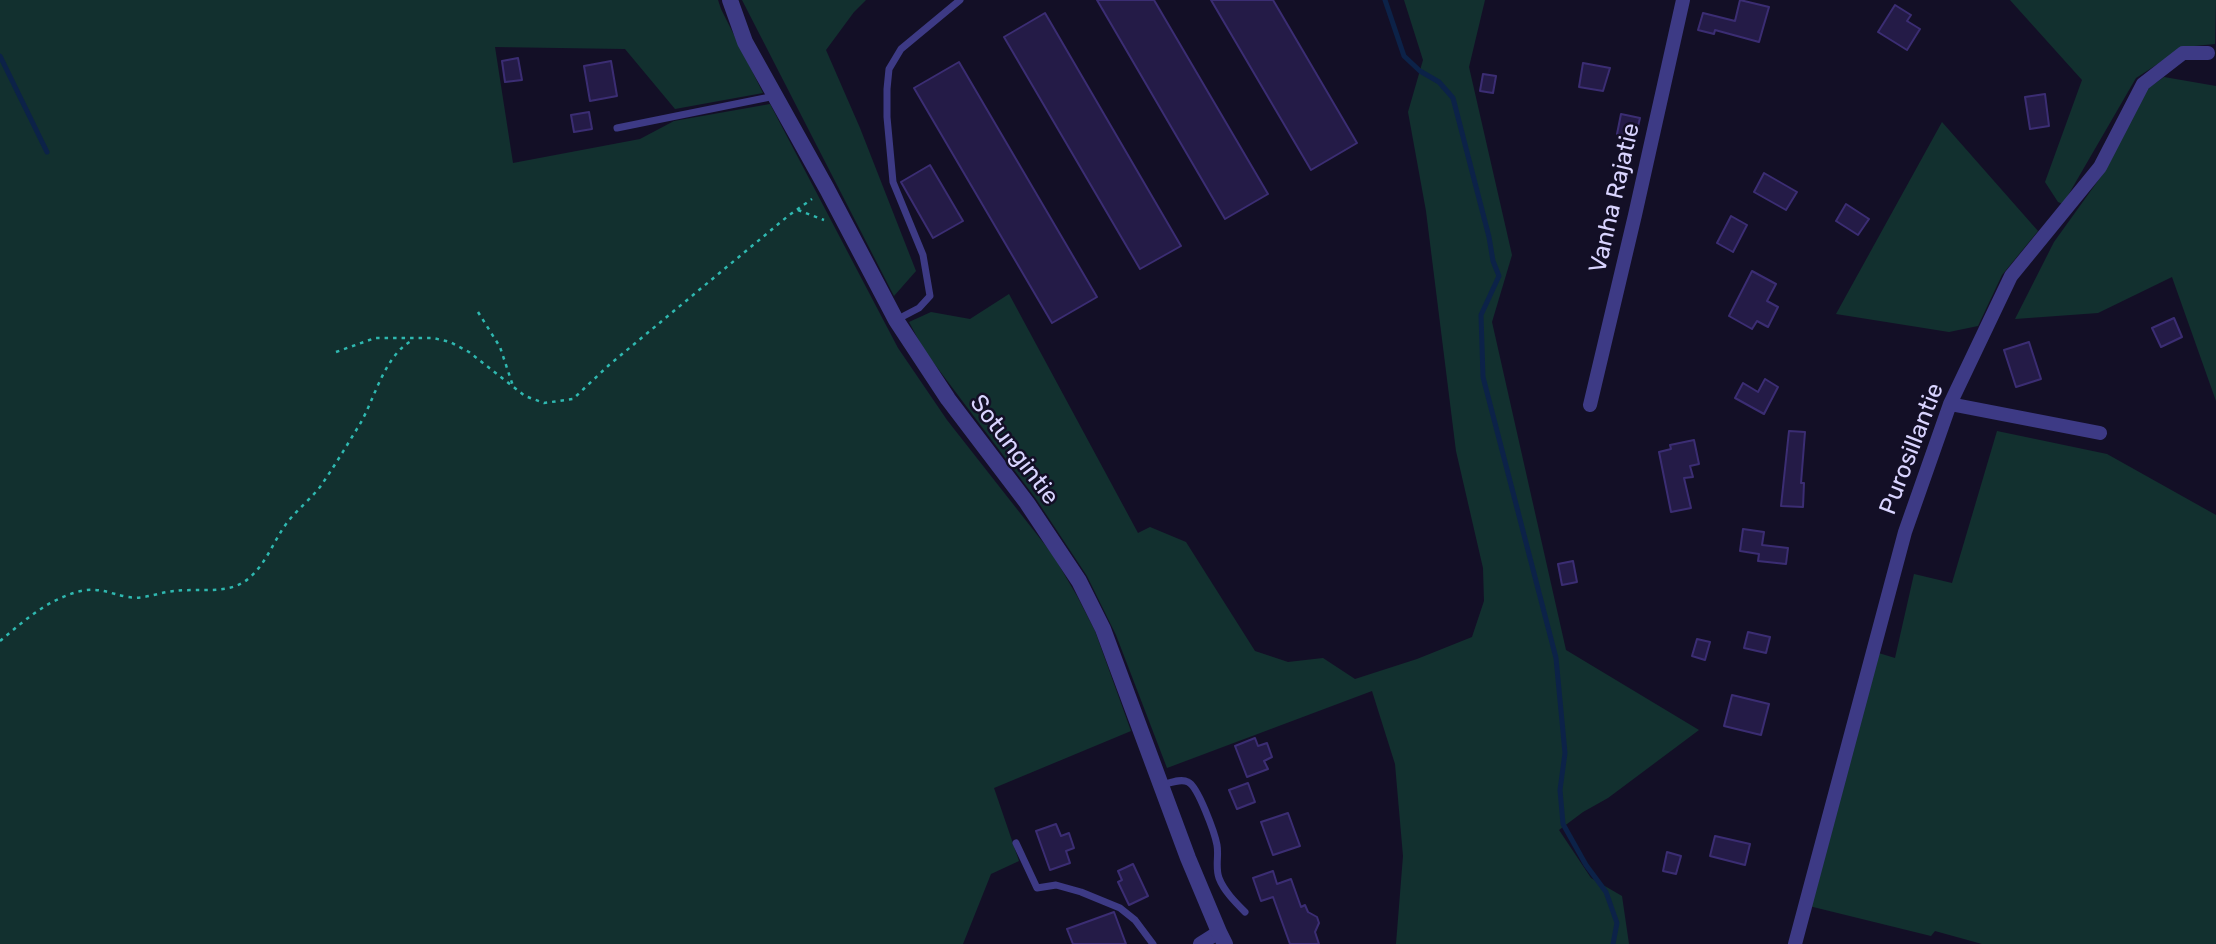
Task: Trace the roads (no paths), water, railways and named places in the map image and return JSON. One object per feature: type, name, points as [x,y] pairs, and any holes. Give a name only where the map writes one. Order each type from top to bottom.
[{"type":"street","name":"Sotungintie","points":[[730,0],[745,42],[827,189],[895,320],[948,399],[1027,503],[1079,581],[1103,629],[1161,786],[1222,938]]},
{"type":"street","name":"Vanha Rajatie","points":[[1590,405],[1683,0]]},
{"type":"street","name":"Purosillantie","points":[[1795,944],[1905,532],[1950,404],[2011,276],[2100,167],[2143,84],[2183,53],[2208,53]]},
{"type":"street","points":[[1950,404],[2100,433]]},
{"type":"street","points":[[1200,944],[1222,938]]},
{"type":"lane","points":[[895,320],[919,308],[930,296],[923,255],[892,182],[887,117],[889,69],[901,49],[960,0]]},
{"type":"lane","points":[[617,128],[775,96]]},
{"type":"lane","points":[[1161,786],[1179,780],[1186,780],[1192,785],[1199,796],[1217,846],[1216,869],[1219,879],[1224,889],[1245,912]]},
{"type":"lane","points":[[1016,843],[1037,888],[1056,884],[1120,908],[1135,920],[1153,944]]},
{"type":"waterway","points":[[1385,0],[1404,56],[1420,71],[1439,82],[1453,98],[1499,276],[1481,315],[1483,377],[1556,658],[1565,753],[1560,790],[1563,824],[1586,865],[1606,892],[1617,923],[1613,944]]},
{"type":"waterway","points":[[0,56],[47,152]]}]
